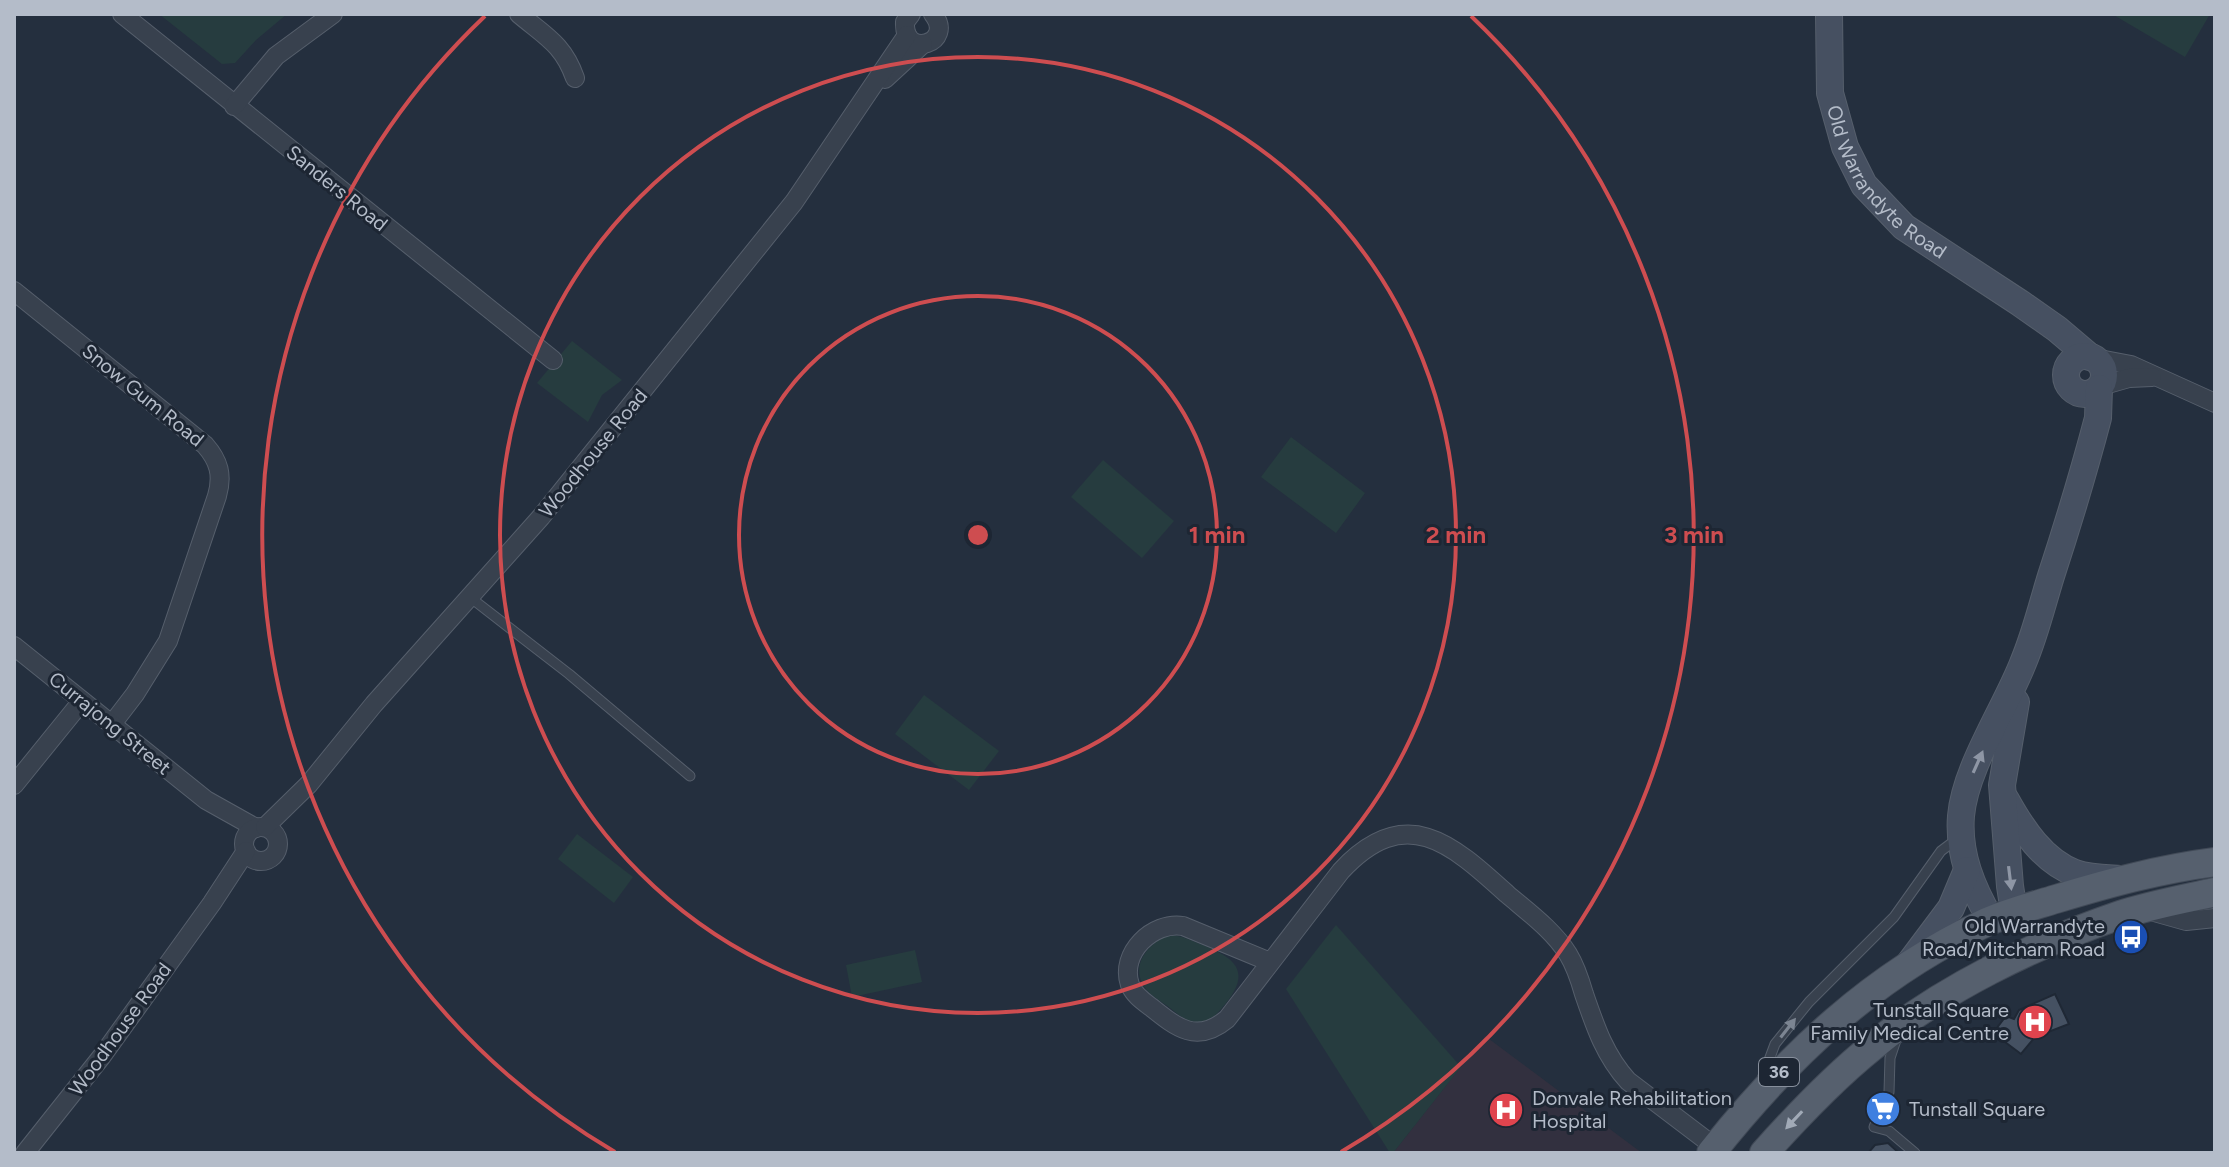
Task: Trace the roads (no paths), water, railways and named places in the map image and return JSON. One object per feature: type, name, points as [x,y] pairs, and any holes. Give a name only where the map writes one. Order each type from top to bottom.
[{"type":"main road","name":"Old Warrandyte Road","points":[[1829,14],[1830,93],[1845,147],[1864,185],[1904,227],[2020,303],[2092,357]]},
{"type":"main road","name":"Old Warrandyte Road","points":[[2020,303],[2056,350],[2079,402],[2084,419],[2079,482]]},
{"type":"main road","points":[[2082,356],[2092,357],[2103,368],[2100,387],[2091,393],[2082,395],[2068,383],[2067,368],[2082,356]]},
{"type":"main road","name":"Old Warrandyte Road","points":[[2003,916],[2006,845],[2002,794],[2005,758],[2023,663],[2098,418],[2100,387]]},
{"type":"main road","name":"Old Warrandyte Road","points":[[2003,916],[1976,893],[1967,870],[1961,815],[1967,788],[2023,663]]},
{"type":"main road","points":[[2002,794],[2032,840],[2061,865],[2088,876],[2120,879]]},
{"type":"main road","points":[[1961,837],[1978,832],[2006,845]]},
{"type":"main road","name":"36","points":[[1713,1150],[1756,1097],[1804,1048],[1851,1006],[1907,966],[2003,916],[2120,879],[2215,862]]},
{"type":"main road","points":[[1907,966],[1951,908],[1967,870]]},
{"type":"main road","name":"36","points":[[1764,1153],[1809,1104],[1872,1046],[1901,1024],[2013,958],[2122,914],[2215,892]]},
{"type":"main road","points":[[2003,916],[2016,931],[2013,958]]},
{"type":"main road","points":[[1851,1006],[1879,1001],[1889,1003],[1898,1011],[1901,1024]]},
{"type":"street","name":"Sanders Road","points":[[122,14],[553,360]]},
{"type":"street","points":[[234,106],[276,56],[333,14]]},
{"type":"street","points":[[519,14],[560,48],[575,78]]},
{"type":"street","name":"Woodhouse Road","points":[[858,106],[923,44],[935,38],[939,18]]},
{"type":"street","points":[[904,22],[914,42],[923,44]]},
{"type":"street","name":"Woodhouse Road","points":[[25,1153],[102,1056],[254,842],[309,784],[374,704],[541,517],[778,223],[858,106],[904,22]]},
{"type":"street","name":"Snow Gum Road","points":[[14,291],[205,445],[218,465],[220,484],[217,496],[171,634],[157,659],[130,684],[107,720]]},
{"type":"street","points":[[2092,357],[2131,365],[2215,403]]},
{"type":"street","points":[[2100,387],[2135,377],[2158,378]]},
{"type":"street","name":"Currajong Street","points":[[14,646],[254,842]]},
{"type":"street","points":[[14,785],[82,701]]},
{"type":"street","name":"Woodhouse Road","points":[[254,842],[273,831],[278,843],[309,784]]},
{"type":"street","points":[[1270,962],[1174,924],[1155,929],[1138,945],[1132,956],[1128,978],[1136,995],[1183,1030],[1205,1032],[1218,1027],[1227,1019],[1354,857],[1384,838],[1399,835],[1427,837],[1443,843],[1467,858],[1557,939],[1577,972],[1600,1039],[1617,1069],[1713,1150]]},
{"type":"street","points":[[2143,909],[2186,921],[2215,918]]},
{"type":"lane","points":[[471,598],[569,674],[690,776]]},
{"type":"lane","points":[[1756,1097],[1775,1044],[1823,986],[1899,912],[1944,848],[1961,837]]},
{"type":"lane","points":[[1901,1024],[1890,1058],[1889,1092],[1874,1127],[1889,1131],[1915,1153]]},
{"type":"place","name":"Old Warrandyte Road/Mitcham Road","points":[[2131,937]]},
{"type":"place","name":"Tunstall Square Family Medical Centre","points":[[2035,1022]]},
{"type":"place","name":"Tunstall Square","points":[[1883,1109]]},
{"type":"place","name":"Donvale Rehabilitation Hospital","points":[[1506,1110]]}]
